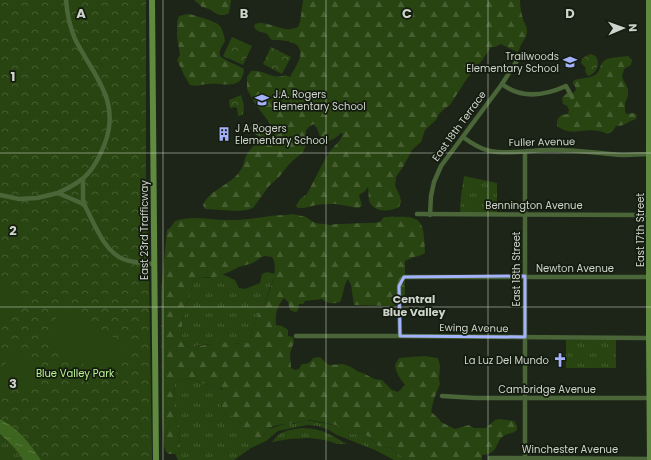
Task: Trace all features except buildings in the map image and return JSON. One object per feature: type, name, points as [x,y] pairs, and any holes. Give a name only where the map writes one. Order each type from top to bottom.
[{"type":"street","points":[[0,195],[19,199],[37,198],[58,193],[83,179],[92,169],[100,155],[108,135],[109,107],[104,90],[74,37],[66,0]]},
{"type":"street","name":"East 23rd Trafficway","points":[[152,0],[156,460]]},
{"type":"street","name":"East 17th Street","points":[[649,0],[649,277],[651,459]]},
{"type":"street","name":"East 18th Terrace","points":[[430,214],[431,196],[434,182],[441,166],[502,84],[520,56]]},
{"type":"street","points":[[502,84],[514,91],[528,94],[543,94],[566,86],[572,97]]},
{"type":"street","name":"Fuller Avenue","points":[[463,137],[476,146],[489,151],[525,152],[548,150],[623,155],[650,154]]},
{"type":"street","name":"East 18th Street","points":[[525,152],[525,458]]},
{"type":"street","points":[[83,179],[83,199],[85,206],[104,243],[114,253],[123,259],[154,264]]},
{"type":"street","points":[[58,193],[85,206]]},
{"type":"street","name":"Bennington Avenue","points":[[417,214],[650,215]]},
{"type":"street","name":"Newton Avenue","points":[[400,336],[399,286],[404,277],[649,277]]},
{"type":"street","name":"Ewing Avenue","points":[[296,336],[647,338],[650,336]]},
{"type":"street","name":"Cambridge Avenue","points":[[442,396],[525,398],[650,398]]},
{"type":"street","name":"Winchester Avenue","points":[[490,458],[651,459]]},
{"type":"highlighted area","points":[[525,276],[525,337],[400,336],[399,286],[404,277]]},
{"type":"green space","name":"Blue Valley Park","points":[[0,0],[146,0],[146,187],[152,460],[41,460],[23,437],[0,419]]},
{"type":"green space","points":[[194,0],[231,0],[229,13],[219,15],[202,7]]},
{"type":"green space","points":[[303,0],[520,0],[521,12],[527,28],[527,34],[519,51],[517,52],[501,44],[491,47],[468,77],[450,105],[439,114],[436,120],[425,130],[421,142],[412,150],[396,177],[395,186],[401,201],[399,207],[391,210],[382,210],[374,207],[369,200],[368,187],[359,195],[362,206],[358,208],[328,204],[298,208],[296,206],[300,199],[307,194],[330,151],[340,140],[343,134],[341,133],[333,139],[324,142],[314,124],[306,130],[306,145],[303,152],[290,163],[279,177],[269,186],[253,208],[237,211],[205,209],[203,205],[210,195],[236,176],[243,166],[249,151],[263,138],[253,133],[250,129],[251,126],[258,123],[262,124],[265,130],[269,132],[272,130],[271,125],[254,102],[247,89],[247,77],[251,71],[256,71],[277,77],[285,75],[290,77],[299,60],[300,49],[297,45],[288,41],[270,39],[268,35],[260,32],[254,27],[255,24],[262,23],[288,29],[298,27]]},
{"type":"green space","points":[[188,14],[210,20],[220,26],[223,31],[225,41],[220,50],[220,56],[244,69],[240,81],[231,84],[190,85],[177,60],[180,55],[177,37],[177,22],[179,16]]},
{"type":"green space","points":[[232,37],[252,46],[243,65],[223,56]]},
{"type":"green space","points":[[271,47],[291,57],[282,74],[263,64]]},
{"type":"green space","points":[[591,54],[597,58],[598,65],[597,69],[588,76],[585,71],[586,68],[581,63],[583,58]]},
{"type":"green space","points":[[628,56],[632,60],[631,65],[624,69],[622,77],[628,89],[625,110],[626,114],[634,113],[637,115],[636,119],[616,126],[613,131],[607,134],[593,130],[572,132],[557,126],[557,120],[561,115],[568,114],[569,110],[567,106],[563,104],[562,98],[567,93],[573,93],[576,90],[573,81],[595,75],[607,59]]},
{"type":"green space","points":[[241,95],[244,105],[243,115],[238,116],[237,108],[230,108],[229,100]]},
{"type":"green space","points":[[464,176],[497,183],[497,213],[460,213]]},
{"type":"green space","points":[[293,214],[306,217],[315,223],[330,225],[380,222],[384,217],[413,218],[418,220],[421,225],[425,253],[405,261],[405,300],[399,305],[354,305],[351,285],[348,279],[340,302],[330,303],[322,299],[305,301],[303,304],[299,304],[298,311],[295,312],[290,310],[288,302],[284,298],[277,310],[276,325],[282,326],[288,330],[288,336],[293,337],[294,342],[290,353],[291,368],[295,370],[299,369],[302,364],[309,363],[313,358],[320,357],[329,365],[343,364],[374,379],[382,380],[392,390],[398,392],[405,385],[398,376],[395,365],[399,358],[424,356],[438,358],[440,366],[440,384],[431,411],[439,418],[441,422],[455,429],[469,425],[474,428],[486,428],[495,420],[500,419],[514,421],[517,426],[517,430],[505,435],[492,452],[482,455],[482,460],[407,460],[390,448],[378,446],[369,437],[362,433],[351,434],[339,426],[311,420],[275,426],[269,429],[263,437],[257,438],[248,433],[237,419],[233,416],[227,415],[224,412],[222,406],[223,389],[195,380],[180,379],[175,384],[174,408],[175,416],[180,428],[180,452],[169,454],[166,452],[164,446],[162,417],[161,292],[167,230],[175,221],[188,218],[234,220]],"holes":[[[265,256],[272,257],[275,267],[273,281],[264,305],[260,307],[250,339],[247,343],[244,345],[229,342],[190,347],[182,341],[181,330],[186,304],[190,296],[193,282],[197,278],[215,277],[253,263]]]},
{"type":"green space","points":[[267,272],[275,274],[264,305],[260,307],[250,339],[247,343],[244,345],[236,343],[190,347],[182,341],[181,330],[186,304],[190,296],[193,282],[197,278],[208,278],[222,274],[235,280],[239,288],[245,289],[260,283],[262,274]]},
{"type":"green space","points":[[0,286],[20,300],[21,304],[1,330],[0,330]]},
{"type":"green space","points":[[63,307],[130,347],[111,380],[43,340]]},
{"type":"green space","points":[[566,340],[616,340],[616,368],[566,368]]},
{"type":"green space","points":[[14,352],[19,352],[45,374],[30,386],[13,388],[0,385],[0,372]]},
{"type":"green space","points":[[180,379],[195,380],[223,390],[221,406],[227,415],[237,417],[244,428],[263,437],[269,429],[288,423],[293,424],[306,420],[340,426],[351,434],[362,433],[369,437],[378,446],[390,448],[407,460],[394,460],[375,450],[337,435],[327,429],[307,425],[278,431],[266,441],[251,448],[234,460],[178,460],[175,454],[180,452],[180,428],[175,416],[174,396],[175,384]]},
{"type":"green space","points":[[303,428],[321,431],[347,444],[337,444],[325,440],[310,438],[289,439],[272,442],[285,431]]},
{"type":"green space","points":[[0,434],[13,446],[23,460],[0,460]]},
{"type":"water","points":[[0,419],[23,436],[41,460],[23,460],[13,446],[0,434]]},
{"type":"place","name":"Trailwoods Elementary School","points":[[570,62]]},
{"type":"place","name":"J.A. Rogers Elementary School","points":[[262,100]]},
{"type":"place","name":"J A Rogers Elementary School","points":[[224,134]]},
{"type":"place","name":"La Luz Del Mundo","points":[[560,360]]},
{"type":"district","name":"Central Blue Valley","points":[[414,305]]}]
